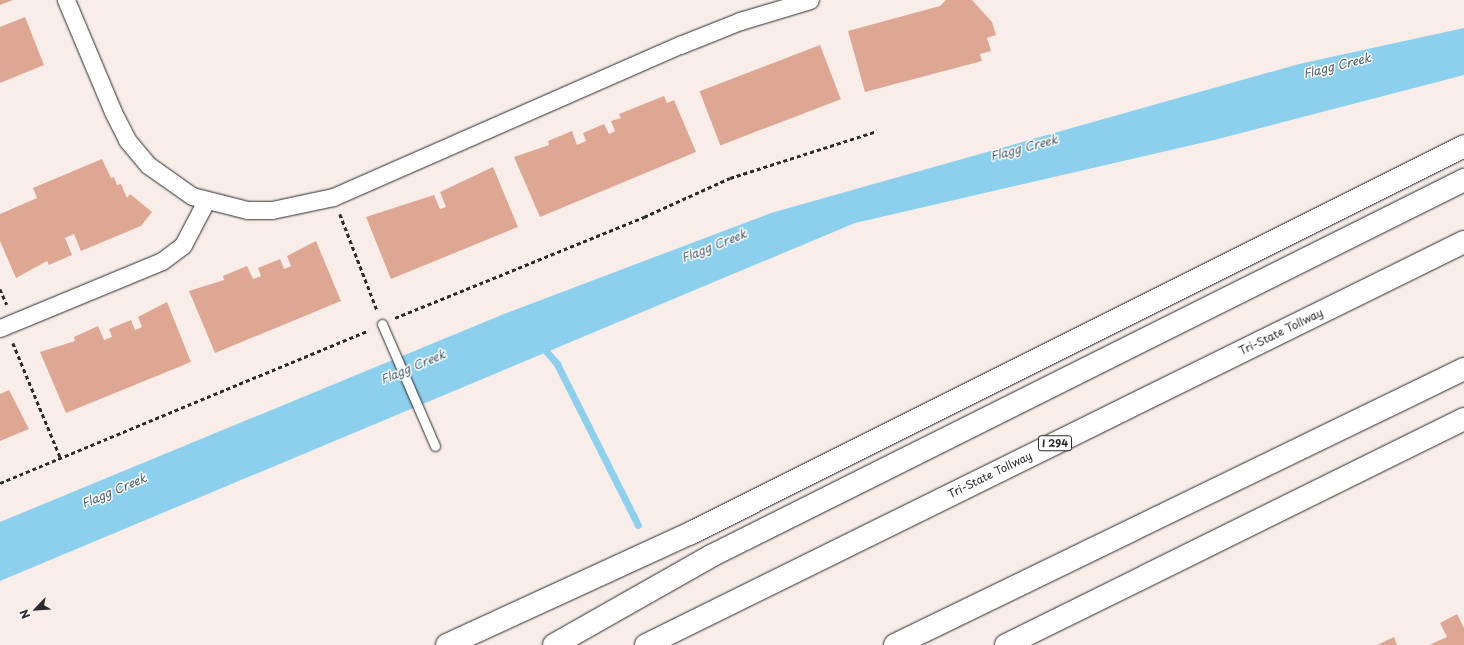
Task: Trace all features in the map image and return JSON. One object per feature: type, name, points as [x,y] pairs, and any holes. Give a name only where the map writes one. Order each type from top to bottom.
[{"type":"highway","points":[[447,645],[692,533],[1464,146]]},
{"type":"highway","points":[[554,645],[711,556],[1464,180]]},
{"type":"highway","name":"Tri-State Tollway","points":[[646,645],[1464,242]]},
{"type":"highway","points":[[895,645],[1464,369]]},
{"type":"highway","points":[[1006,645],[1464,419]]},
{"type":"street","points":[[66,0],[127,140],[168,183],[206,201],[247,210],[272,210],[333,197],[680,45],[740,21],[810,0]]},
{"type":"street","points":[[5,326],[162,261],[182,245],[206,201]]},
{"type":"lane","points":[[382,324],[435,446]]},
{"type":"path","points":[[0,483],[644,217],[730,178],[877,131]]},
{"type":"path","points":[[333,197],[382,324]]},
{"type":"path","points":[[0,289],[8,308],[5,326],[61,459]]},
{"type":"water","name":"Flagg Creek","points":[[1464,28],[1464,75],[1214,140],[855,223],[0,581],[0,522],[504,314],[771,213],[1299,64]]},
{"type":"building","points":[[0,0],[13,0],[0,5]]},
{"type":"building","points":[[946,0],[972,0],[992,22],[996,35],[987,38],[991,51],[980,54],[982,61],[865,92],[848,31],[940,6]]},
{"type":"building","points":[[25,17],[44,65],[0,83],[0,27]]},
{"type":"building","points":[[820,45],[841,99],[720,145],[700,91]]},
{"type":"building","points":[[664,96],[667,103],[674,100],[696,152],[540,217],[514,157],[549,145],[548,141],[572,131],[577,145],[586,141],[583,133],[604,124],[609,134],[615,131],[611,121],[621,118],[619,114]]},
{"type":"building","points":[[102,159],[111,178],[114,177],[117,185],[121,184],[127,198],[130,194],[152,212],[141,226],[81,251],[74,234],[65,238],[72,255],[49,265],[47,261],[16,278],[0,241],[0,214],[37,198],[33,188]]},
{"type":"building","points":[[493,167],[518,227],[391,279],[366,217],[434,195],[440,209],[446,207],[440,192]]},
{"type":"building","points":[[316,241],[341,301],[215,353],[189,291],[224,280],[223,276],[247,266],[253,279],[261,276],[258,268],[280,259],[284,269],[291,266],[287,256]]},
{"type":"building","points":[[167,302],[191,362],[66,413],[40,352],[75,341],[74,337],[98,326],[104,340],[112,337],[109,329],[131,320],[135,330],[142,327],[138,317]]},
{"type":"building","points":[[9,390],[29,429],[0,441],[0,394]]},
{"type":"building","points":[[1457,614],[1464,628],[1464,645],[1429,645],[1447,637],[1440,623]]},
{"type":"building","points":[[1394,637],[1397,645],[1377,645]]},
{"type":"waterway","points":[[539,343],[557,364],[638,525]]}]
